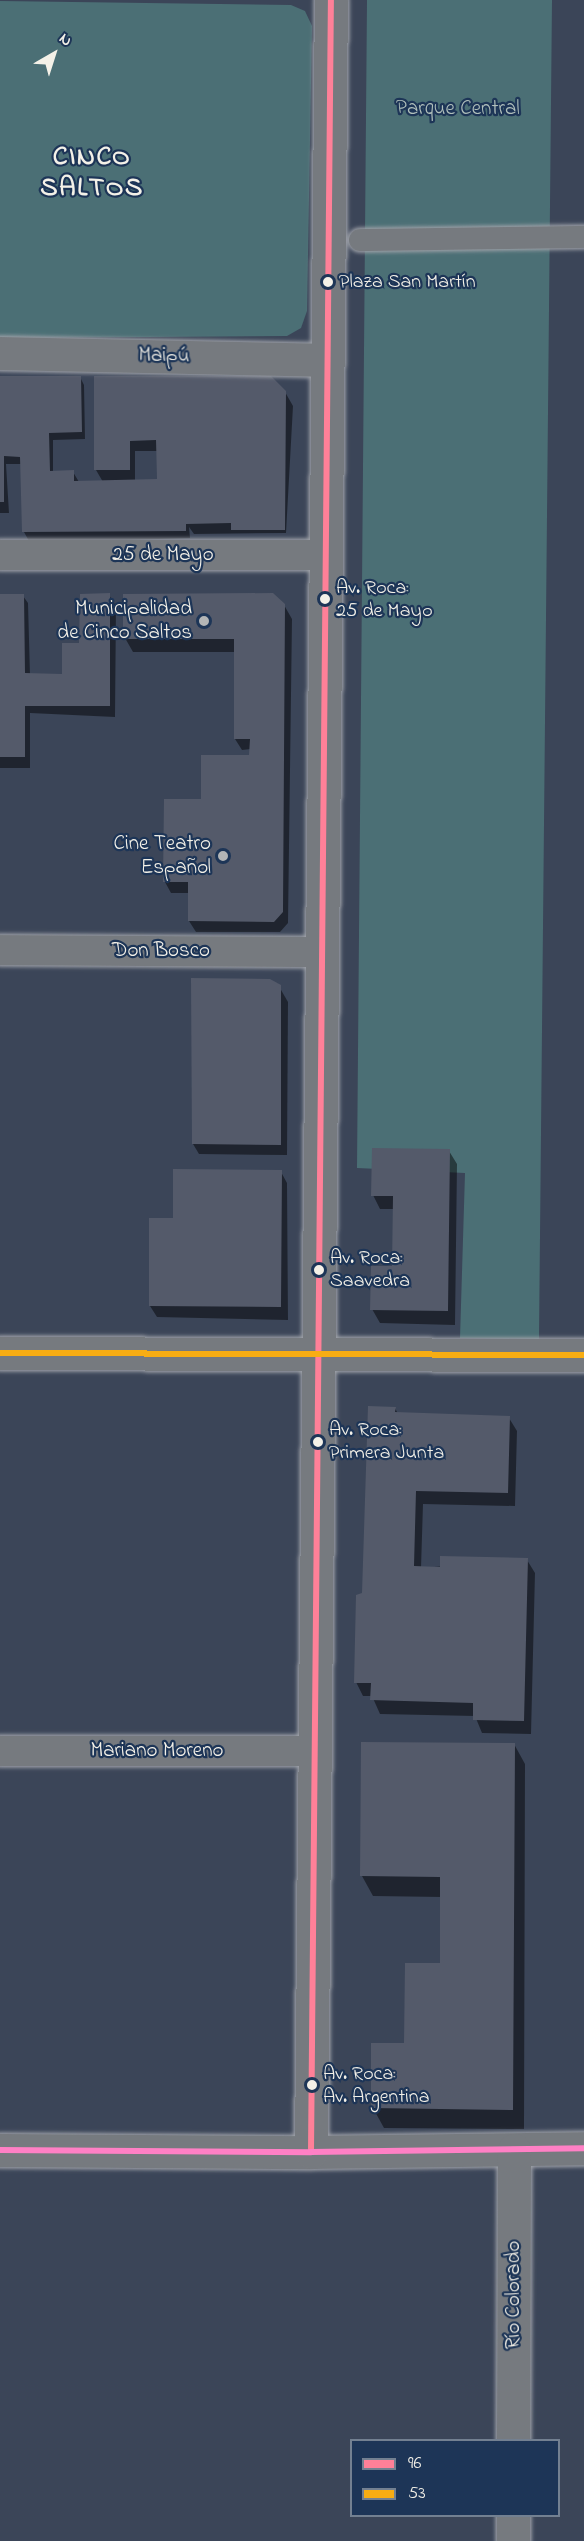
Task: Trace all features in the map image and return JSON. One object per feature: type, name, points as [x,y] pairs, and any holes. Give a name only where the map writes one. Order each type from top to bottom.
[{"type":"main road","points":[[311,2152],[331,0]]},
{"type":"main road","name":"Maipú","points":[[0,352],[328,360]]},
{"type":"main road","points":[[0,1353],[584,1355]]},
{"type":"main road","points":[[0,2150],[311,2152],[584,2148]]},
{"type":"main road","name":"Río Colorado","points":[[513,2439],[514,2150]]},
{"type":"main road","points":[[513,2517],[513,2541]]},
{"type":"street","points":[[360,240],[584,237]]},
{"type":"street","name":"25 de Mayo","points":[[0,555],[326,555]]},
{"type":"street","name":"Don Bosco","points":[[0,950],[322,952]]},
{"type":"street","name":"Mariano Moreno","points":[[0,1751],[314,1751]]},
{"type":"green space","name":"Parque Central","points":[[367,0],[552,0],[539,1339],[460,1338],[465,1173],[357,1168]]},
{"type":"green space","name":"Plaza San Martín","points":[[0,1],[291,5],[305,11],[312,26],[307,311],[301,328],[287,336],[0,338]]},
{"type":"building","points":[[0,376],[81,376],[82,432],[49,433],[50,471],[74,470],[74,481],[157,479],[156,440],[130,441],[130,470],[94,470],[94,376],[271,376],[286,391],[285,530],[231,530],[231,523],[186,524],[186,531],[22,532],[20,457],[4,456],[4,502],[0,502]]},
{"type":"building","points":[[110,593],[110,706],[25,706],[25,757],[0,757],[0,594],[24,594],[25,673],[62,674],[62,643],[79,643],[80,594]]},
{"type":"building","points":[[273,593],[285,604],[283,912],[274,922],[188,921],[188,882],[163,882],[164,799],[201,799],[201,755],[249,755],[250,739],[234,739],[234,639],[123,639],[123,594]]},
{"type":"building","points":[[191,978],[270,979],[281,985],[281,1145],[192,1144]]},
{"type":"building","points":[[372,1148],[450,1149],[448,1311],[370,1310],[371,1266],[392,1266],[393,1196],[371,1196]]},
{"type":"building","points":[[173,1169],[282,1170],[281,1307],[149,1306],[149,1218],[173,1218]]},
{"type":"building","points":[[368,1406],[396,1407],[395,1412],[510,1416],[508,1493],[416,1491],[414,1566],[440,1567],[440,1556],[528,1558],[524,1721],[473,1720],[473,1703],[370,1700],[371,1683],[354,1683],[356,1595],[362,1593]]},
{"type":"building","points":[[361,1742],[515,1743],[513,2110],[371,2108],[371,2043],[404,2043],[405,1963],[440,1963],[440,1877],[360,1876]]},
{"type":"transit line","name":"96","points":[[311,2152],[331,0]]},
{"type":"transit line","name":"53","points":[[0,1353],[584,1355]]},
{"type":"transit line","points":[[0,2150],[311,2152],[584,2148]]},
{"type":"place","name":"Plaza San Martín","points":[[328,282]]},
{"type":"place","name":"Av. Roca: 25 de Mayo","points":[[325,599]]},
{"type":"place","name":"Municipalidad de Cinco Saltos","points":[[204,621]]},
{"type":"place","name":"Cine Teatro Español","points":[[223,856]]},
{"type":"place","name":"Av. Roca: Saavedra","points":[[319,1270]]},
{"type":"place","name":"Av. Roca: Primera Junta","points":[[318,1442]]},
{"type":"place","name":"Av. Roca: Av. Argentina","points":[[312,2085]]},
{"type":"district","name":"CINCO SALTOS","points":[[92,172]]}]
